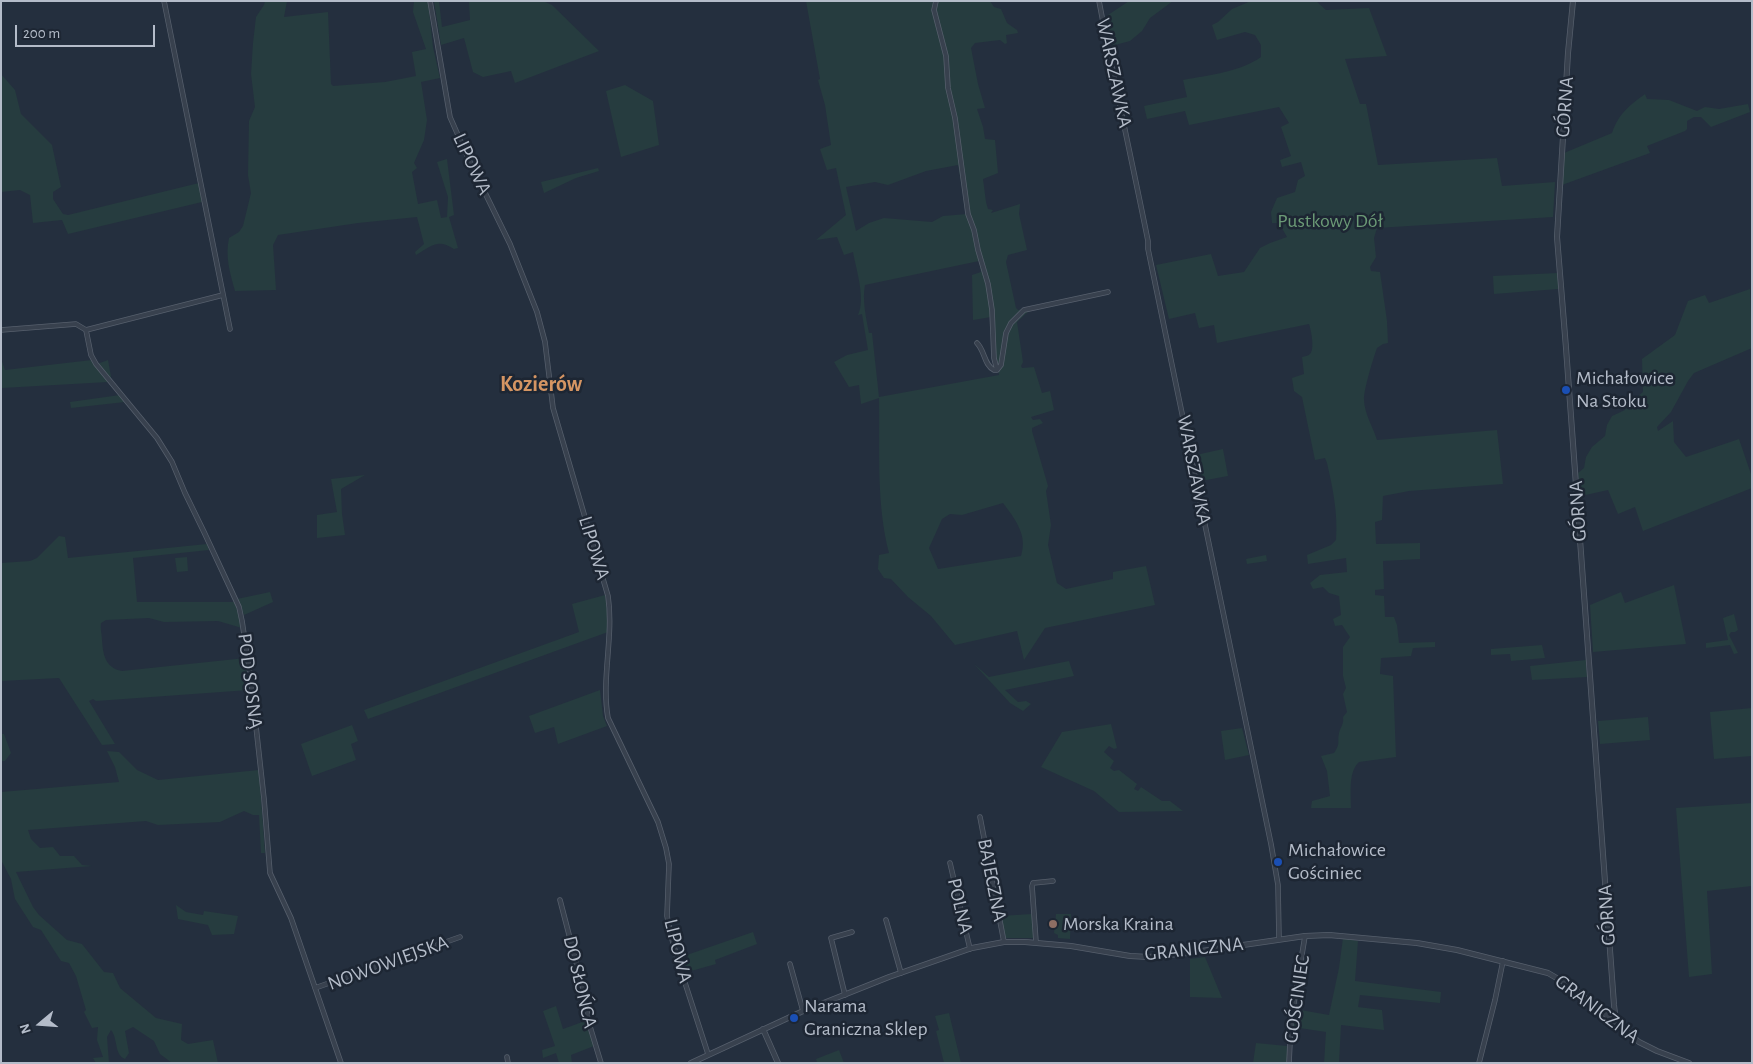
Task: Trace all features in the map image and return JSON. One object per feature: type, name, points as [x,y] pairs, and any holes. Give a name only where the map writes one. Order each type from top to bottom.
[{"type":"street","points":[[164,1],[230,329]]},
{"type":"street","name":"LIPOWA","points":[[430,1],[450,117],[510,244],[537,312],[545,342],[553,408],[608,596],[610,612],[606,702],[608,718],[658,822],[666,848],[669,864],[668,916],[671,935],[708,1054]]},
{"type":"street","points":[[936,1],[934,10],[946,56],[948,88],[955,118],[968,214],[988,284],[992,310],[996,370]]},
{"type":"street","name":"WARSZAWKA","points":[[1099,1],[1111,69],[1148,240],[1148,248],[1271,844],[1278,885],[1279,939]]},
{"type":"street","name":"GÓRNA","points":[[1573,1],[1557,237],[1615,1014],[1612,1021]]},
{"type":"street","points":[[996,370],[1001,365],[1006,333],[1011,323],[1024,310],[1108,292]]},
{"type":"street","points":[[1,330],[76,324],[86,330],[223,295]]},
{"type":"street","name":"POD SOSNĄ","points":[[86,330],[91,355],[96,364],[157,438],[172,462],[185,494],[239,607],[251,681],[270,873],[291,918],[341,1063]]},
{"type":"street","points":[[977,343],[982,348],[988,365],[996,370]]},
{"type":"street","name":"BAJECZNA","points":[[980,817],[1004,942]]},
{"type":"street","name":"POLNA","points":[[950,862],[970,949]]},
{"type":"street","points":[[1036,942],[1032,886],[1036,882],[1053,881]]},
{"type":"street","name":"DO SŁOŃCA","points":[[560,900],[586,1000],[588,1020],[601,1063]]},
{"type":"street","points":[[886,920],[901,973]]},
{"type":"street","points":[[845,995],[831,938],[852,932]]},
{"type":"street","name":"GRANICZNA","points":[[691,1063],[804,1011],[901,973],[970,949],[1004,942],[1036,942],[1130,956],[1149,956],[1188,953],[1305,936],[1341,935],[1417,943],[1457,950],[1548,973],[1572,987],[1639,1042],[1689,1063]]},
{"type":"street","name":"GOŚCINIEC","points":[[1289,1063],[1291,1021],[1305,936]]},
{"type":"street","name":"NOWOWIEJSKA","points":[[315,988],[460,937]]},
{"type":"street","points":[[1479,1063],[1503,961]]},
{"type":"street","points":[[790,964],[804,1011]]},
{"type":"street","points":[[763,1029],[778,1063]]},
{"type":"street","points":[[507,1057],[508,1063]]},
{"type":"green space","points":[[265,1],[287,1],[284,17],[328,12],[331,84],[333,86],[385,82],[416,76],[412,52],[426,49],[413,12],[414,1],[428,1],[433,47],[440,78],[421,82],[427,120],[424,140],[414,163],[417,168],[412,172],[418,204],[437,200],[441,218],[447,217],[448,197],[437,162],[447,159],[454,215],[449,217],[458,248],[454,249],[439,244],[430,246],[416,255],[415,252],[424,244],[417,217],[358,223],[278,235],[273,245],[276,290],[235,291],[229,265],[228,245],[229,238],[239,232],[243,226],[251,193],[248,175],[249,121],[255,107],[251,74],[253,43],[256,17]]},
{"type":"green space","points":[[434,1],[439,1],[442,27],[470,20],[469,1],[543,1],[552,5],[599,51],[515,83],[511,71],[483,77],[473,72],[464,38],[441,45]]},
{"type":"green space","points":[[806,1],[990,1],[994,7],[1001,9],[1007,23],[1017,30],[1018,33],[1006,35],[1007,43],[1005,44],[1000,40],[975,43],[971,48],[985,108],[977,109],[985,139],[995,140],[998,173],[983,179],[988,209],[993,210],[991,213],[1020,204],[1019,214],[1027,250],[1008,255],[1006,262],[1016,308],[1018,310],[1051,303],[1029,311],[1017,322],[1023,362],[1021,366],[1022,368],[1034,367],[1042,393],[1050,391],[1054,410],[1031,417],[1033,420],[1040,419],[1043,423],[1032,428],[1032,431],[1048,486],[1046,491],[1051,525],[1048,545],[1057,583],[1066,589],[1113,579],[1113,572],[1146,566],[1155,605],[1045,628],[1024,660],[1017,631],[955,645],[931,616],[908,597],[891,579],[884,578],[878,569],[879,555],[889,553],[880,495],[879,398],[861,404],[859,385],[849,387],[834,362],[847,355],[868,350],[862,314],[858,315],[861,293],[858,275],[853,252],[844,255],[837,237],[816,240],[846,215],[836,168],[827,170],[820,149],[831,145],[825,105],[818,80],[820,79]],"holes":[[[958,165],[967,214],[943,216],[932,222],[884,218],[869,223],[856,231],[846,187],[875,182],[888,185],[926,171]],[[979,261],[981,272],[972,275],[973,320],[991,317],[999,375],[879,397],[872,333],[869,333],[865,309],[865,285]],[[1003,503],[1016,521],[1022,534],[1023,548],[1021,556],[938,569],[929,548],[942,519],[950,514],[962,515]]]},
{"type":"green space","points":[[1129,1],[1173,1],[1150,18],[1142,31],[1130,41],[1111,46],[1105,17]]},
{"type":"green space","name":"Pustkowy Dół","points":[[1251,1],[1316,1],[1326,10],[1369,8],[1387,56],[1345,59],[1360,104],[1366,104],[1378,165],[1497,158],[1502,186],[1555,182],[1553,217],[1377,228],[1374,238],[1376,257],[1370,267],[1371,271],[1380,272],[1388,343],[1377,348],[1367,381],[1364,404],[1377,440],[1497,430],[1503,484],[1409,491],[1383,496],[1382,520],[1375,522],[1376,544],[1420,543],[1420,559],[1383,561],[1384,589],[1375,590],[1375,595],[1384,596],[1385,617],[1394,617],[1399,643],[1435,642],[1435,647],[1413,648],[1411,656],[1381,658],[1380,674],[1393,676],[1396,757],[1359,762],[1355,766],[1352,777],[1351,808],[1311,808],[1312,801],[1330,796],[1327,771],[1321,756],[1334,753],[1336,750],[1343,717],[1347,712],[1343,694],[1346,688],[1343,676],[1343,647],[1350,637],[1342,625],[1335,626],[1333,619],[1341,615],[1339,596],[1329,593],[1323,587],[1313,589],[1310,583],[1320,575],[1347,572],[1346,558],[1308,564],[1307,555],[1331,545],[1336,540],[1335,501],[1327,463],[1325,458],[1315,460],[1302,397],[1294,391],[1292,378],[1304,374],[1302,357],[1311,352],[1312,339],[1309,324],[1217,343],[1214,325],[1199,328],[1195,313],[1169,319],[1156,265],[1211,254],[1218,276],[1244,272],[1260,248],[1287,237],[1279,223],[1272,223],[1271,212],[1277,198],[1295,192],[1298,180],[1305,176],[1301,162],[1282,167],[1280,160],[1291,156],[1281,127],[1289,123],[1279,107],[1189,125],[1185,111],[1147,119],[1144,106],[1187,97],[1183,80],[1234,70],[1261,57],[1261,45],[1255,35],[1245,32],[1217,40],[1212,25],[1232,9]]},
{"type":"green space","points":[[1,74],[15,90],[21,114],[52,145],[61,187],[53,192],[53,199],[63,214],[68,215],[199,183],[202,202],[68,234],[62,220],[33,223],[30,195],[20,190],[1,192]]},
{"type":"green space","points":[[625,85],[653,101],[659,145],[621,157],[606,91]]},
{"type":"green space","points":[[1645,94],[1647,99],[1669,100],[1697,111],[1705,107],[1719,109],[1748,104],[1750,112],[1711,127],[1701,117],[1694,117],[1687,121],[1687,129],[1685,131],[1647,146],[1650,153],[1562,185],[1564,153],[1612,133],[1625,110]]},
{"type":"green space","points":[[598,168],[599,171],[576,178],[544,193],[541,182]]},
{"type":"green space","points":[[1558,273],[1558,289],[1494,294],[1493,276]]},
{"type":"green space","points":[[1750,289],[1752,348],[1694,373],[1671,412],[1657,427],[1658,431],[1673,421],[1674,442],[1686,457],[1739,439],[1752,477],[1752,488],[1643,531],[1635,507],[1618,514],[1608,490],[1581,496],[1578,473],[1584,468],[1586,457],[1592,447],[1605,436],[1607,425],[1612,416],[1625,410],[1628,404],[1643,392],[1642,359],[1675,335],[1688,301],[1705,295],[1709,303]]},
{"type":"green space","points":[[1,359],[5,370],[92,360],[108,382],[2,388]]},
{"type":"green space","points":[[108,360],[112,382],[97,364]]},
{"type":"green space","points":[[120,395],[125,402],[71,408],[70,402]]},
{"type":"green space","points":[[1223,449],[1228,476],[1201,481],[1196,455]]},
{"type":"green space","points":[[365,475],[341,489],[345,535],[317,538],[317,515],[337,512],[331,479]]},
{"type":"green space","points":[[59,536],[65,537],[68,558],[207,544],[209,550],[133,558],[137,602],[235,602],[242,628],[218,621],[164,622],[149,618],[106,620],[101,623],[104,655],[108,664],[122,671],[246,658],[249,690],[96,701],[93,699],[89,701],[115,744],[102,745],[59,678],[1,681],[1,563],[30,561],[37,558]]},
{"type":"green space","points":[[1266,555],[1267,561],[1247,564],[1246,559]]},
{"type":"green space","points":[[187,557],[188,571],[177,572],[175,558]]},
{"type":"green space","points":[[1674,585],[1686,644],[1593,652],[1590,605],[1621,592],[1625,603]]},
{"type":"green space","points":[[270,592],[273,602],[244,615],[237,599]]},
{"type":"green space","points":[[605,595],[608,632],[368,719],[364,710],[579,632],[572,604]]},
{"type":"green space","points":[[1734,614],[1738,630],[1731,632],[1729,635],[1738,653],[1734,654],[1730,645],[1706,648],[1706,643],[1728,640],[1723,618]]},
{"type":"green space","points":[[1542,645],[1545,658],[1511,661],[1510,654],[1491,655],[1491,649]]},
{"type":"green space","points":[[1586,660],[1587,677],[1532,680],[1530,666]]},
{"type":"green space","points":[[1069,661],[1074,676],[1005,690],[1018,702],[1026,701],[1031,704],[1023,711],[1010,703],[974,664],[989,677]]},
{"type":"green space","points":[[600,690],[603,716],[607,726],[558,744],[554,727],[535,733],[529,716]]},
{"type":"green space","points":[[1752,708],[1752,756],[1714,759],[1710,712]]},
{"type":"green space","points":[[1648,717],[1650,740],[1600,744],[1598,721]]},
{"type":"green space","points":[[1111,724],[1117,748],[1114,749],[1109,746],[1104,752],[1114,761],[1110,768],[1114,771],[1119,770],[1137,784],[1134,789],[1138,791],[1141,787],[1162,801],[1170,801],[1183,811],[1119,812],[1094,791],[1041,767],[1062,732]]},
{"type":"green space","points":[[352,725],[358,741],[351,744],[356,760],[312,776],[301,744]]},
{"type":"green space","points":[[1242,728],[1249,755],[1225,760],[1221,731]]},
{"type":"green space","points":[[1,734],[4,734],[11,753],[5,761],[1,761]]},
{"type":"green space","points":[[107,751],[119,752],[137,770],[158,780],[259,770],[265,853],[261,853],[259,815],[253,815],[244,811],[220,822],[158,825],[146,821],[28,830],[31,839],[40,848],[53,847],[60,856],[74,856],[82,865],[92,866],[16,872],[33,907],[39,915],[67,940],[82,944],[104,972],[113,973],[120,988],[156,1018],[182,1024],[181,1040],[188,1044],[213,1040],[218,1063],[172,1063],[160,1054],[154,1041],[133,1027],[125,1031],[129,1053],[125,1059],[119,1054],[115,1037],[111,1030],[107,1037],[109,1063],[96,1063],[93,1058],[103,1057],[97,1040],[98,1027],[92,1028],[84,1012],[86,1010],[76,976],[69,963],[61,961],[41,930],[33,927],[15,899],[11,879],[1,860],[1,792],[119,782],[115,767]]},
{"type":"green space","points":[[1752,803],[1752,886],[1707,891],[1712,974],[1689,977],[1676,808]]},
{"type":"green space","points":[[176,905],[186,912],[203,915],[204,911],[238,916],[234,934],[212,935],[208,925],[178,919]]},
{"type":"green space","points":[[1032,914],[1034,938],[1005,938],[1000,916]]},
{"type":"green space","points":[[1056,914],[1071,914],[1070,939],[1058,938],[1058,935],[1054,933]]},
{"type":"green space","points":[[753,932],[757,944],[715,960],[716,964],[684,973],[681,957]]},
{"type":"green space","points":[[1343,938],[1358,941],[1355,981],[1441,992],[1440,1003],[1360,995],[1358,1007],[1382,1010],[1384,1030],[1341,1025],[1339,1063],[1324,1063],[1326,1032],[1293,1027],[1295,1009],[1329,1015]]},
{"type":"green space","points":[[1205,957],[1222,998],[1190,997],[1190,959]]},
{"type":"green space","points":[[556,1006],[563,1029],[585,1021],[594,1046],[571,1055],[572,1063],[559,1063],[556,1053],[543,1058],[542,1050],[555,1046],[543,1011]]},
{"type":"green space","points":[[949,1013],[961,1063],[944,1063],[936,1031],[939,1030],[935,1016]]},
{"type":"green space","points":[[1256,1043],[1287,1046],[1287,1063],[1253,1063]]},
{"type":"green space","points":[[839,1050],[844,1063],[817,1063],[816,1059]]},
{"type":"place","name":"Michałowice Na Stoku","points":[[1566,390]]},
{"type":"place","name":"Michałowice Gościniec","points":[[1278,862]]},
{"type":"place","name":"Morska Kraina","points":[[1053,924]]},
{"type":"place","name":"Narama Graniczna Sklep","points":[[794,1018]]},
{"type":"district","name":"Kozierów","points":[[541,384]]}]
